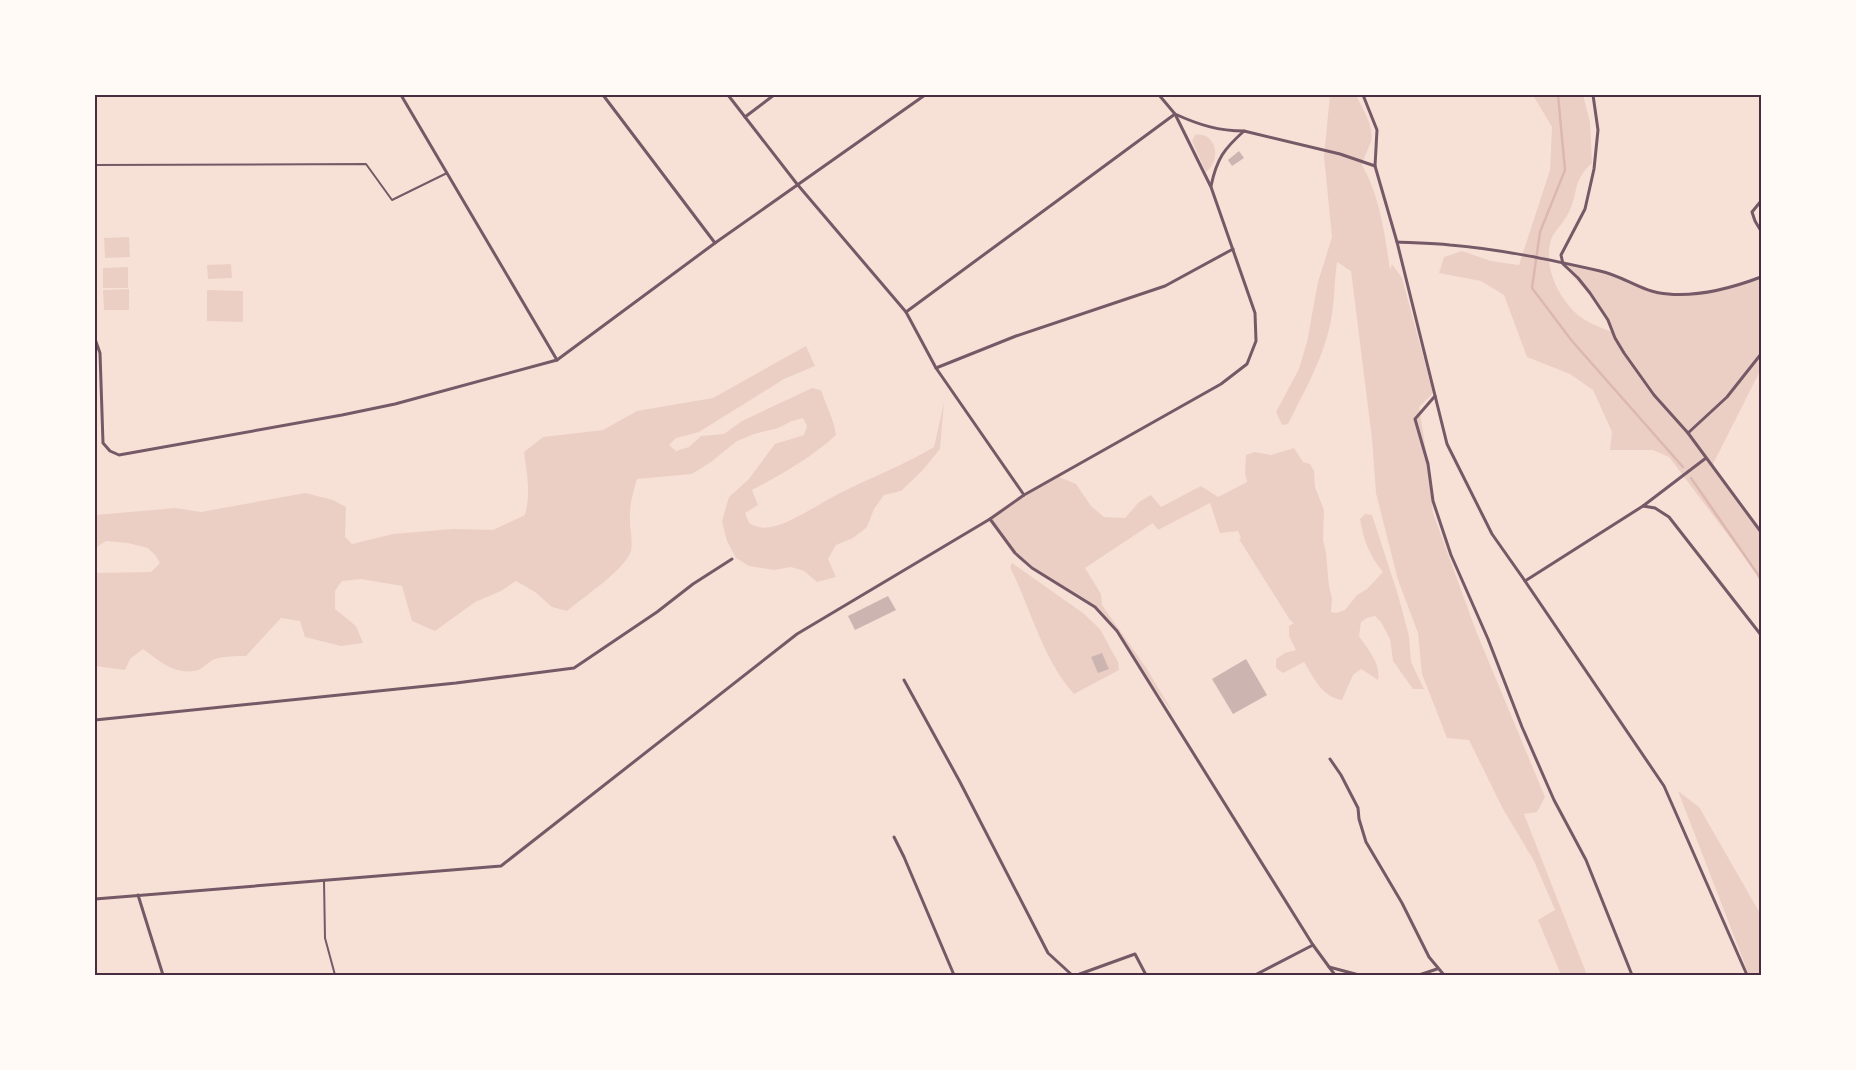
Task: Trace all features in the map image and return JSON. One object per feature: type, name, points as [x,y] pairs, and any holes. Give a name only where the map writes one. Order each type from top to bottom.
[{"type":"street","points":[[401,95],[557,360]]},
{"type":"street","points":[[603,95],[715,243]]},
{"type":"street","points":[[728,95],[797,184],[906,312],[936,368],[1024,495]]},
{"type":"street","points":[[745,117],[774,95]]},
{"type":"street","points":[[95,339],[100,353],[103,442],[110,451],[119,454],[342,415],[394,404],[557,360],[715,243],[925,95]]},
{"type":"street","points":[[95,899],[501,866],[797,634],[990,519],[1024,495],[1215,388],[1247,364],[1256,341],[1255,313],[1211,187],[1176,114],[1159,95]]},
{"type":"street","points":[[1363,95],[1377,130],[1375,166],[1397,242],[1448,444],[1492,534],[1664,786],[1747,975]]},
{"type":"street","points":[[1593,95],[1598,130],[1594,169],[1585,209],[1562,255],[1563,264],[1590,293],[1608,320],[1615,338],[1624,353],[1654,395],[1688,433],[1761,532]]},
{"type":"street","points":[[906,312],[1176,114]]},
{"type":"street","points":[[1176,114],[1195,124],[1212,129],[1244,131],[1340,154],[1375,166]]},
{"type":"street","points":[[1211,187],[1219,160],[1227,146],[1244,131]]},
{"type":"street","points":[[1761,201],[1752,212],[1754,221],[1761,231]]},
{"type":"street","points":[[1397,242],[1450,245],[1563,264],[1612,274],[1641,288],[1668,294],[1691,294],[1721,290],[1761,277]]},
{"type":"street","points":[[936,368],[1016,336],[1165,286],[1233,249]]},
{"type":"street","points":[[1688,433],[1727,397],[1761,354]]},
{"type":"street","points":[[1436,396],[1415,419],[1428,464],[1433,501],[1451,555],[1488,639],[1522,727],[1554,800],[1586,860],[1632,975]]},
{"type":"street","points":[[1525,581],[1643,506],[1706,458]]},
{"type":"street","points":[[1643,506],[1655,508],[1669,518],[1761,635]]},
{"type":"street","points":[[990,519],[1015,553],[1032,568],[1095,607],[1117,631],[1313,945],[1335,975]]},
{"type":"street","points":[[95,720],[456,683],[574,668],[732,558]]},
{"type":"street","points":[[904,680],[964,788],[1048,953],[1072,975]]},
{"type":"street","points":[[1330,759],[1341,775],[1358,808],[1359,819],[1366,842],[1402,903],[1437,969],[1444,975]]},
{"type":"street","points":[[894,837],[954,975]]},
{"type":"street","points":[[138,896],[164,975]]},
{"type":"street","points":[[1255,975],[1313,945]]},
{"type":"street","points":[[1076,975],[1135,954],[1146,975]]},
{"type":"street","points":[[1329,967],[1359,975]]},
{"type":"street","points":[[1419,975],[1437,969]]},
{"type":"lane","points":[[95,165],[366,164],[392,200],[447,173]]},
{"type":"lane","points":[[324,880],[326,938],[335,975]]},
{"type":"shaded area","points":[[1330,95],[1356,95],[1370,124],[1371,142],[1362,165],[1377,203],[1384,230],[1390,270],[1392,264],[1402,278],[1433,393],[1419,407],[1433,513],[1476,631],[1545,797],[1537,812],[1524,814],[1587,975],[1561,975],[1538,920],[1555,910],[1534,861],[1503,809],[1469,740],[1447,738],[1422,674],[1418,633],[1398,580],[1376,493],[1372,439],[1351,271],[1337,262],[1331,320],[1319,360],[1288,424],[1282,425],[1276,412],[1299,369],[1307,342],[1318,282],[1332,237],[1324,156]]},
{"type":"shaded area","points":[[1533,95],[1583,95],[1590,122],[1592,163],[1578,182],[1568,214],[1551,239],[1549,253],[1551,273],[1559,291],[1564,300],[1581,318],[1612,332],[1600,308],[1563,264],[1600,271],[1655,292],[1691,294],[1721,290],[1761,277],[1761,369],[1712,466],[1761,532],[1761,587],[1756,572],[1669,457],[1653,450],[1610,450],[1612,432],[1593,390],[1570,374],[1527,357],[1504,295],[1481,281],[1439,273],[1444,257],[1462,251],[1491,261],[1519,265],[1550,170],[1552,127]]},
{"type":"shaded area","points":[[1195,135],[1208,137],[1214,147],[1214,160],[1206,172],[1192,141]]},
{"type":"shaded area","points":[[129,237],[130,257],[105,258],[104,238]]},
{"type":"shaded area","points":[[231,264],[232,278],[208,279],[207,265]]},
{"type":"shaded area","points":[[128,267],[128,288],[103,288],[103,268]]},
{"type":"shaded area","points":[[129,289],[129,310],[104,310],[103,290]]},
{"type":"shaded area","points":[[207,290],[243,291],[243,322],[207,321]]},
{"type":"shaded area","points":[[806,346],[815,366],[784,379],[699,432],[676,438],[669,445],[676,451],[689,447],[701,436],[724,434],[742,421],[812,388],[821,390],[832,418],[836,435],[785,472],[752,490],[758,505],[745,513],[749,523],[754,526],[768,528],[797,517],[840,493],[934,447],[944,402],[940,449],[922,471],[901,491],[884,495],[874,509],[867,527],[853,538],[836,545],[828,559],[836,577],[817,582],[804,571],[791,567],[774,570],[749,566],[736,558],[727,541],[722,521],[729,497],[748,480],[775,444],[804,435],[807,426],[803,418],[737,441],[711,462],[692,474],[637,479],[630,515],[631,551],[613,574],[567,611],[552,607],[535,592],[516,581],[501,591],[475,602],[435,631],[412,621],[402,586],[361,579],[342,581],[335,591],[335,609],[356,626],[363,643],[341,646],[305,637],[300,621],[281,618],[246,656],[215,659],[195,671],[173,669],[143,649],[130,659],[125,670],[95,666],[95,573],[151,572],[160,563],[148,548],[128,543],[106,541],[95,548],[95,515],[176,508],[201,512],[305,493],[333,500],[346,507],[345,537],[352,544],[393,534],[453,529],[493,530],[525,515],[528,491],[524,452],[543,437],[603,430],[637,411],[713,398]]},
{"type":"shaded area","points":[[1294,448],[1303,462],[1310,464],[1314,471],[1315,487],[1324,510],[1323,540],[1332,599],[1331,612],[1336,613],[1345,610],[1357,595],[1367,589],[1383,572],[1374,560],[1368,547],[1360,519],[1365,514],[1372,515],[1409,636],[1411,662],[1424,689],[1413,689],[1393,661],[1390,639],[1381,622],[1375,616],[1361,622],[1359,636],[1376,662],[1378,680],[1361,669],[1353,675],[1342,700],[1324,691],[1304,662],[1283,673],[1276,668],[1276,659],[1285,653],[1296,650],[1289,636],[1289,626],[1294,623],[1290,620],[1239,539],[1241,538],[1238,531],[1220,533],[1210,503],[1158,530],[1153,523],[1085,568],[1101,594],[1102,605],[1147,669],[1175,716],[1140,668],[1117,631],[1095,607],[1033,569],[1007,544],[990,519],[1057,476],[1076,484],[1091,506],[1104,517],[1125,518],[1139,502],[1151,495],[1161,507],[1201,486],[1218,497],[1247,482],[1245,473],[1246,455],[1255,452],[1271,455]]},
{"type":"shaded area","points":[[1012,563],[1083,613],[1100,629],[1118,662],[1119,670],[1074,694],[1053,665],[1045,649],[1010,567]]},
{"type":"shaded area","points":[[1678,791],[1699,807],[1761,915],[1761,975],[1749,975]]},
{"type":"building","points":[[1239,151],[1244,158],[1232,166],[1228,160]]},
{"type":"building","points":[[888,596],[896,610],[855,630],[848,616]]},
{"type":"building","points":[[1102,653],[1109,669],[1098,673],[1091,657]]},
{"type":"building","points":[[1246,659],[1267,695],[1233,714],[1212,679]]},
{"type":"waterway","points":[[1558,95],[1565,170],[1540,232],[1532,288],[1572,341],[1683,467]]},
{"type":"waterway","points":[[1691,478],[1761,579]]}]
